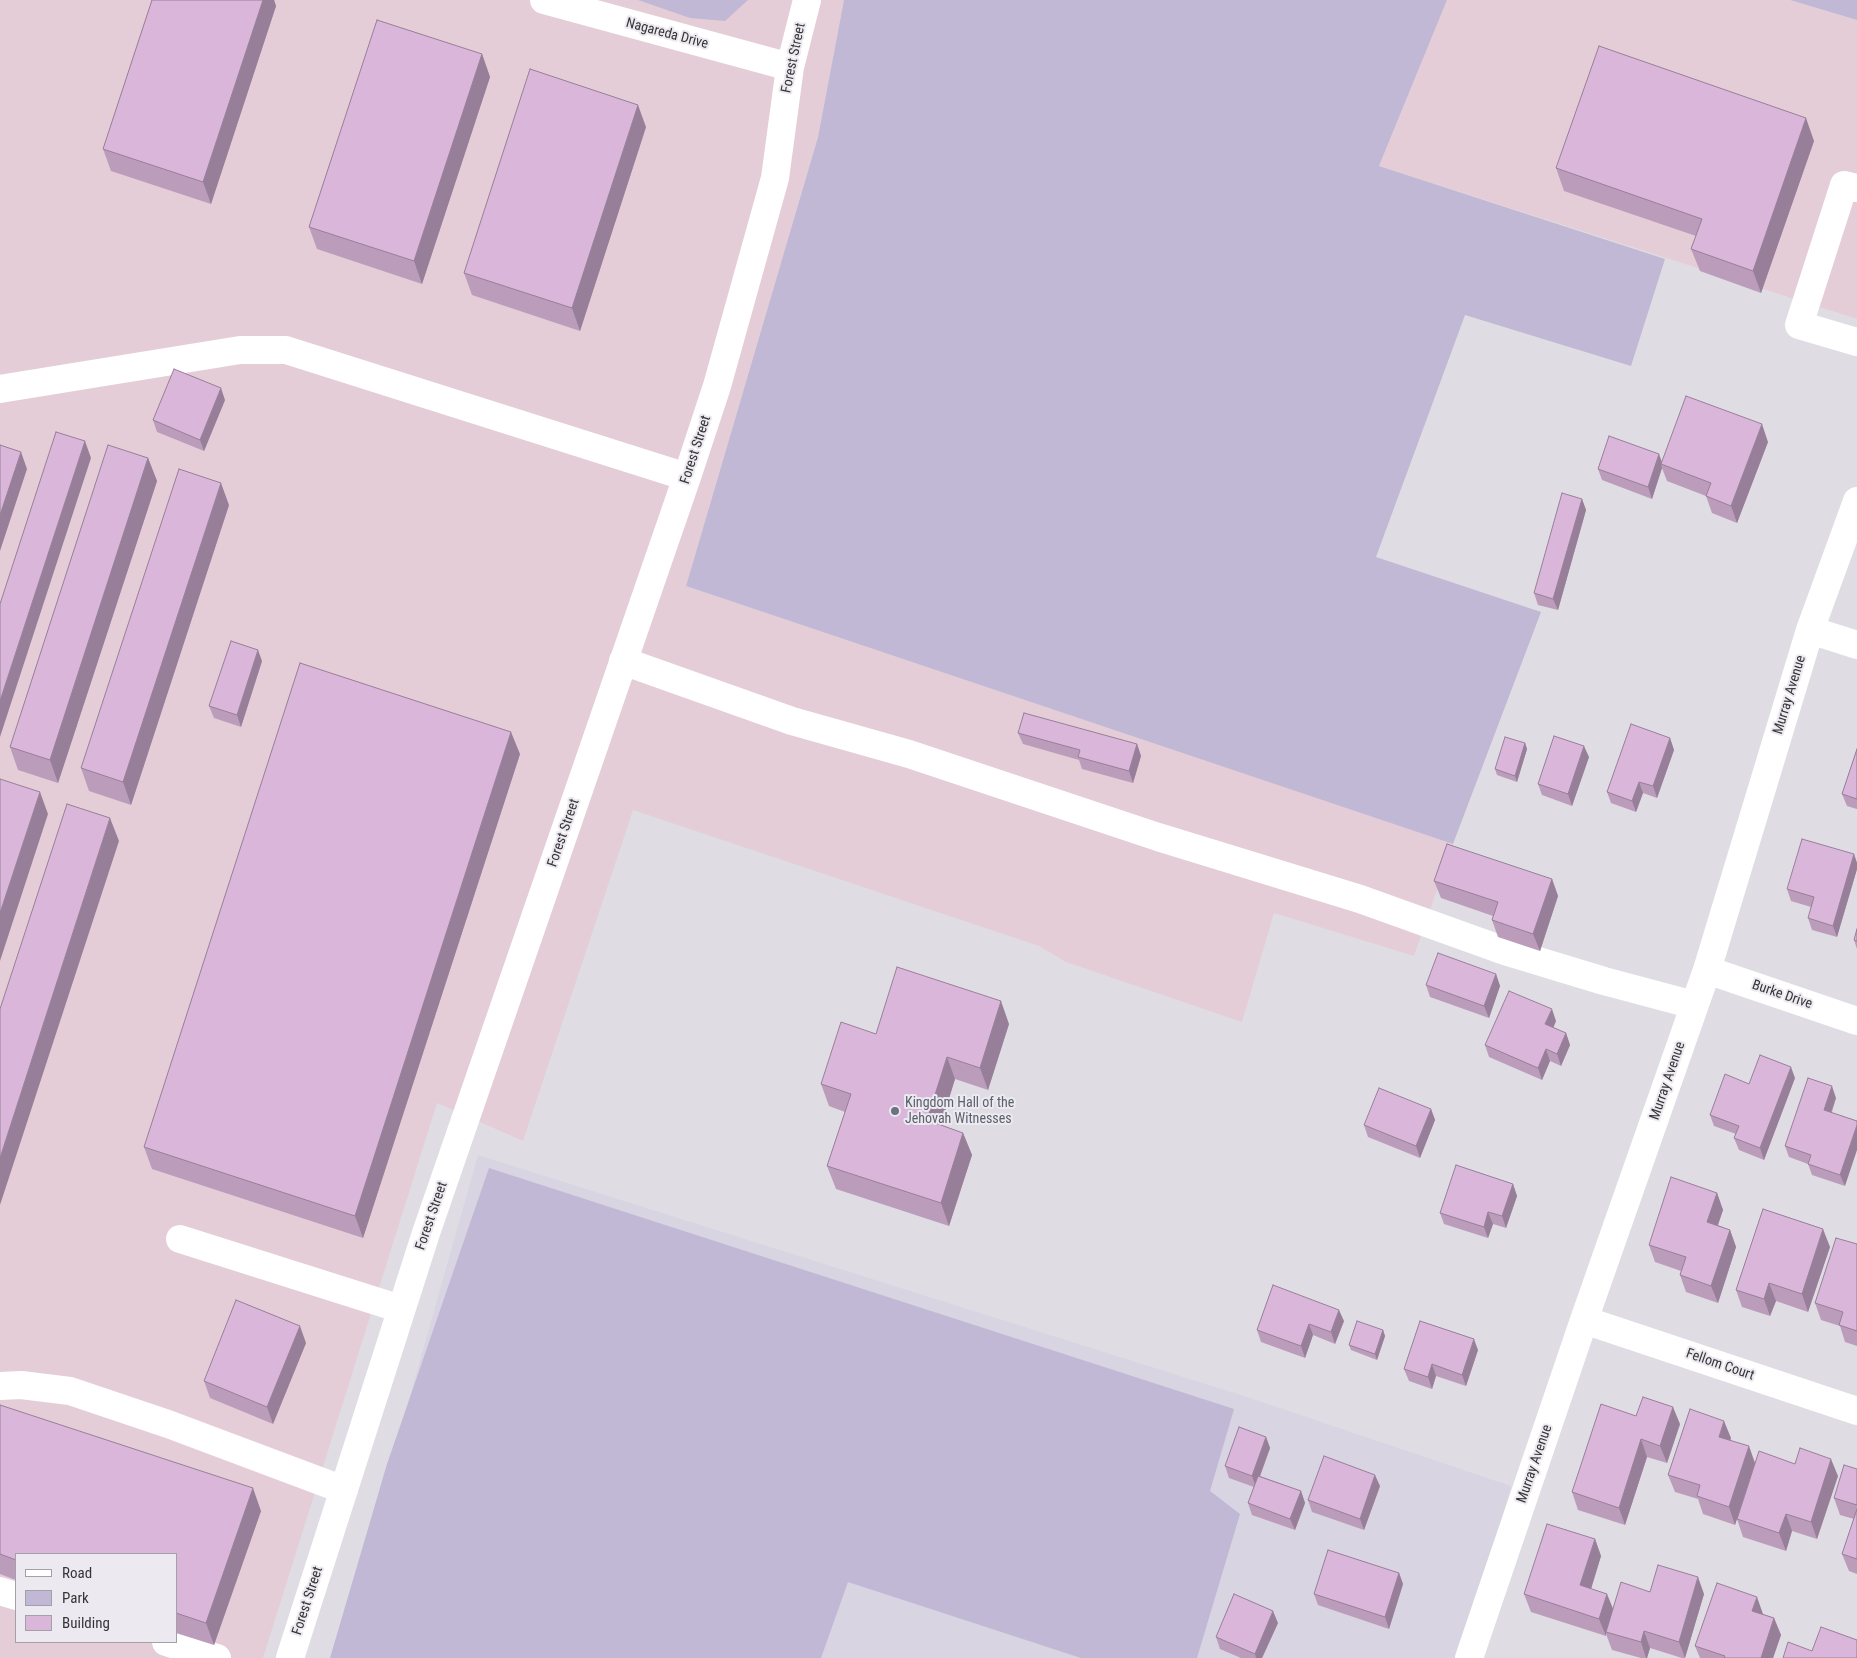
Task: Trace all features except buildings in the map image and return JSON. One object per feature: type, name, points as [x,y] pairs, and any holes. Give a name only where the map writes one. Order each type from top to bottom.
[{"type":"street","name":"Nagareda Drive","points":[[544,0],[790,67]]},
{"type":"street","name":"Forest Street","points":[[290,1658],[432,1214],[717,386],[775,178],[790,67],[807,0]]},
{"type":"street","points":[[1857,188],[1844,184],[1799,325],[1857,342]]},
{"type":"street","points":[[0,389],[240,350],[286,350],[687,477]]},
{"type":"street","name":"Murray Avenue","points":[[1469,1658],[1584,1320],[1707,970],[1810,630],[1857,501]]},
{"type":"street","points":[[1810,630],[1857,645]]},
{"type":"street","points":[[623,662],[792,721],[909,754],[1158,837],[1360,899],[1505,951],[1604,981],[1694,1004]]},
{"type":"street","name":"Burke Drive","points":[[1707,970],[1857,1021]]},
{"type":"street","points":[[180,1239],[401,1309]]},
{"type":"street","name":"Fellom Court","points":[[1584,1320],[1857,1411]]},
{"type":"street","points":[[0,1386],[21,1385],[70,1391],[168,1424],[344,1490]]},
{"type":"street","points":[[0,1591],[15,1596]]},
{"type":"street","points":[[169,1643],[217,1658]]},
{"type":"shaded area","points":[[0,0],[844,0],[818,137],[686,586],[1453,844],[1414,956],[1274,913],[1242,1022],[1066,962],[1039,946],[633,810],[523,1141],[437,1103],[263,1658],[0,1658]]},
{"type":"shaded area","points":[[1447,0],[1790,0],[1857,20],[1857,319],[1379,166]]},
{"type":"shaded area","points":[[478,1155],[1247,1397],[1511,1486],[1464,1658],[336,1658]]},
{"type":"green space","points":[[638,0],[748,0],[725,21],[690,18]]},
{"type":"green space","points":[[844,0],[1447,0],[1379,166],[1665,259],[1631,366],[1465,315],[1376,557],[1541,612],[1453,844],[686,586],[818,137]]},
{"type":"green space","points":[[1790,0],[1857,0],[1857,20]]},
{"type":"green space","points":[[489,1168],[1234,1409],[1210,1491],[1240,1514],[1197,1658],[1081,1658],[848,1582],[821,1658],[330,1658],[387,1464]]},
{"type":"place","name":"Kingdom Hall of the Jehovah Witnesses","points":[[895,1111]]}]
